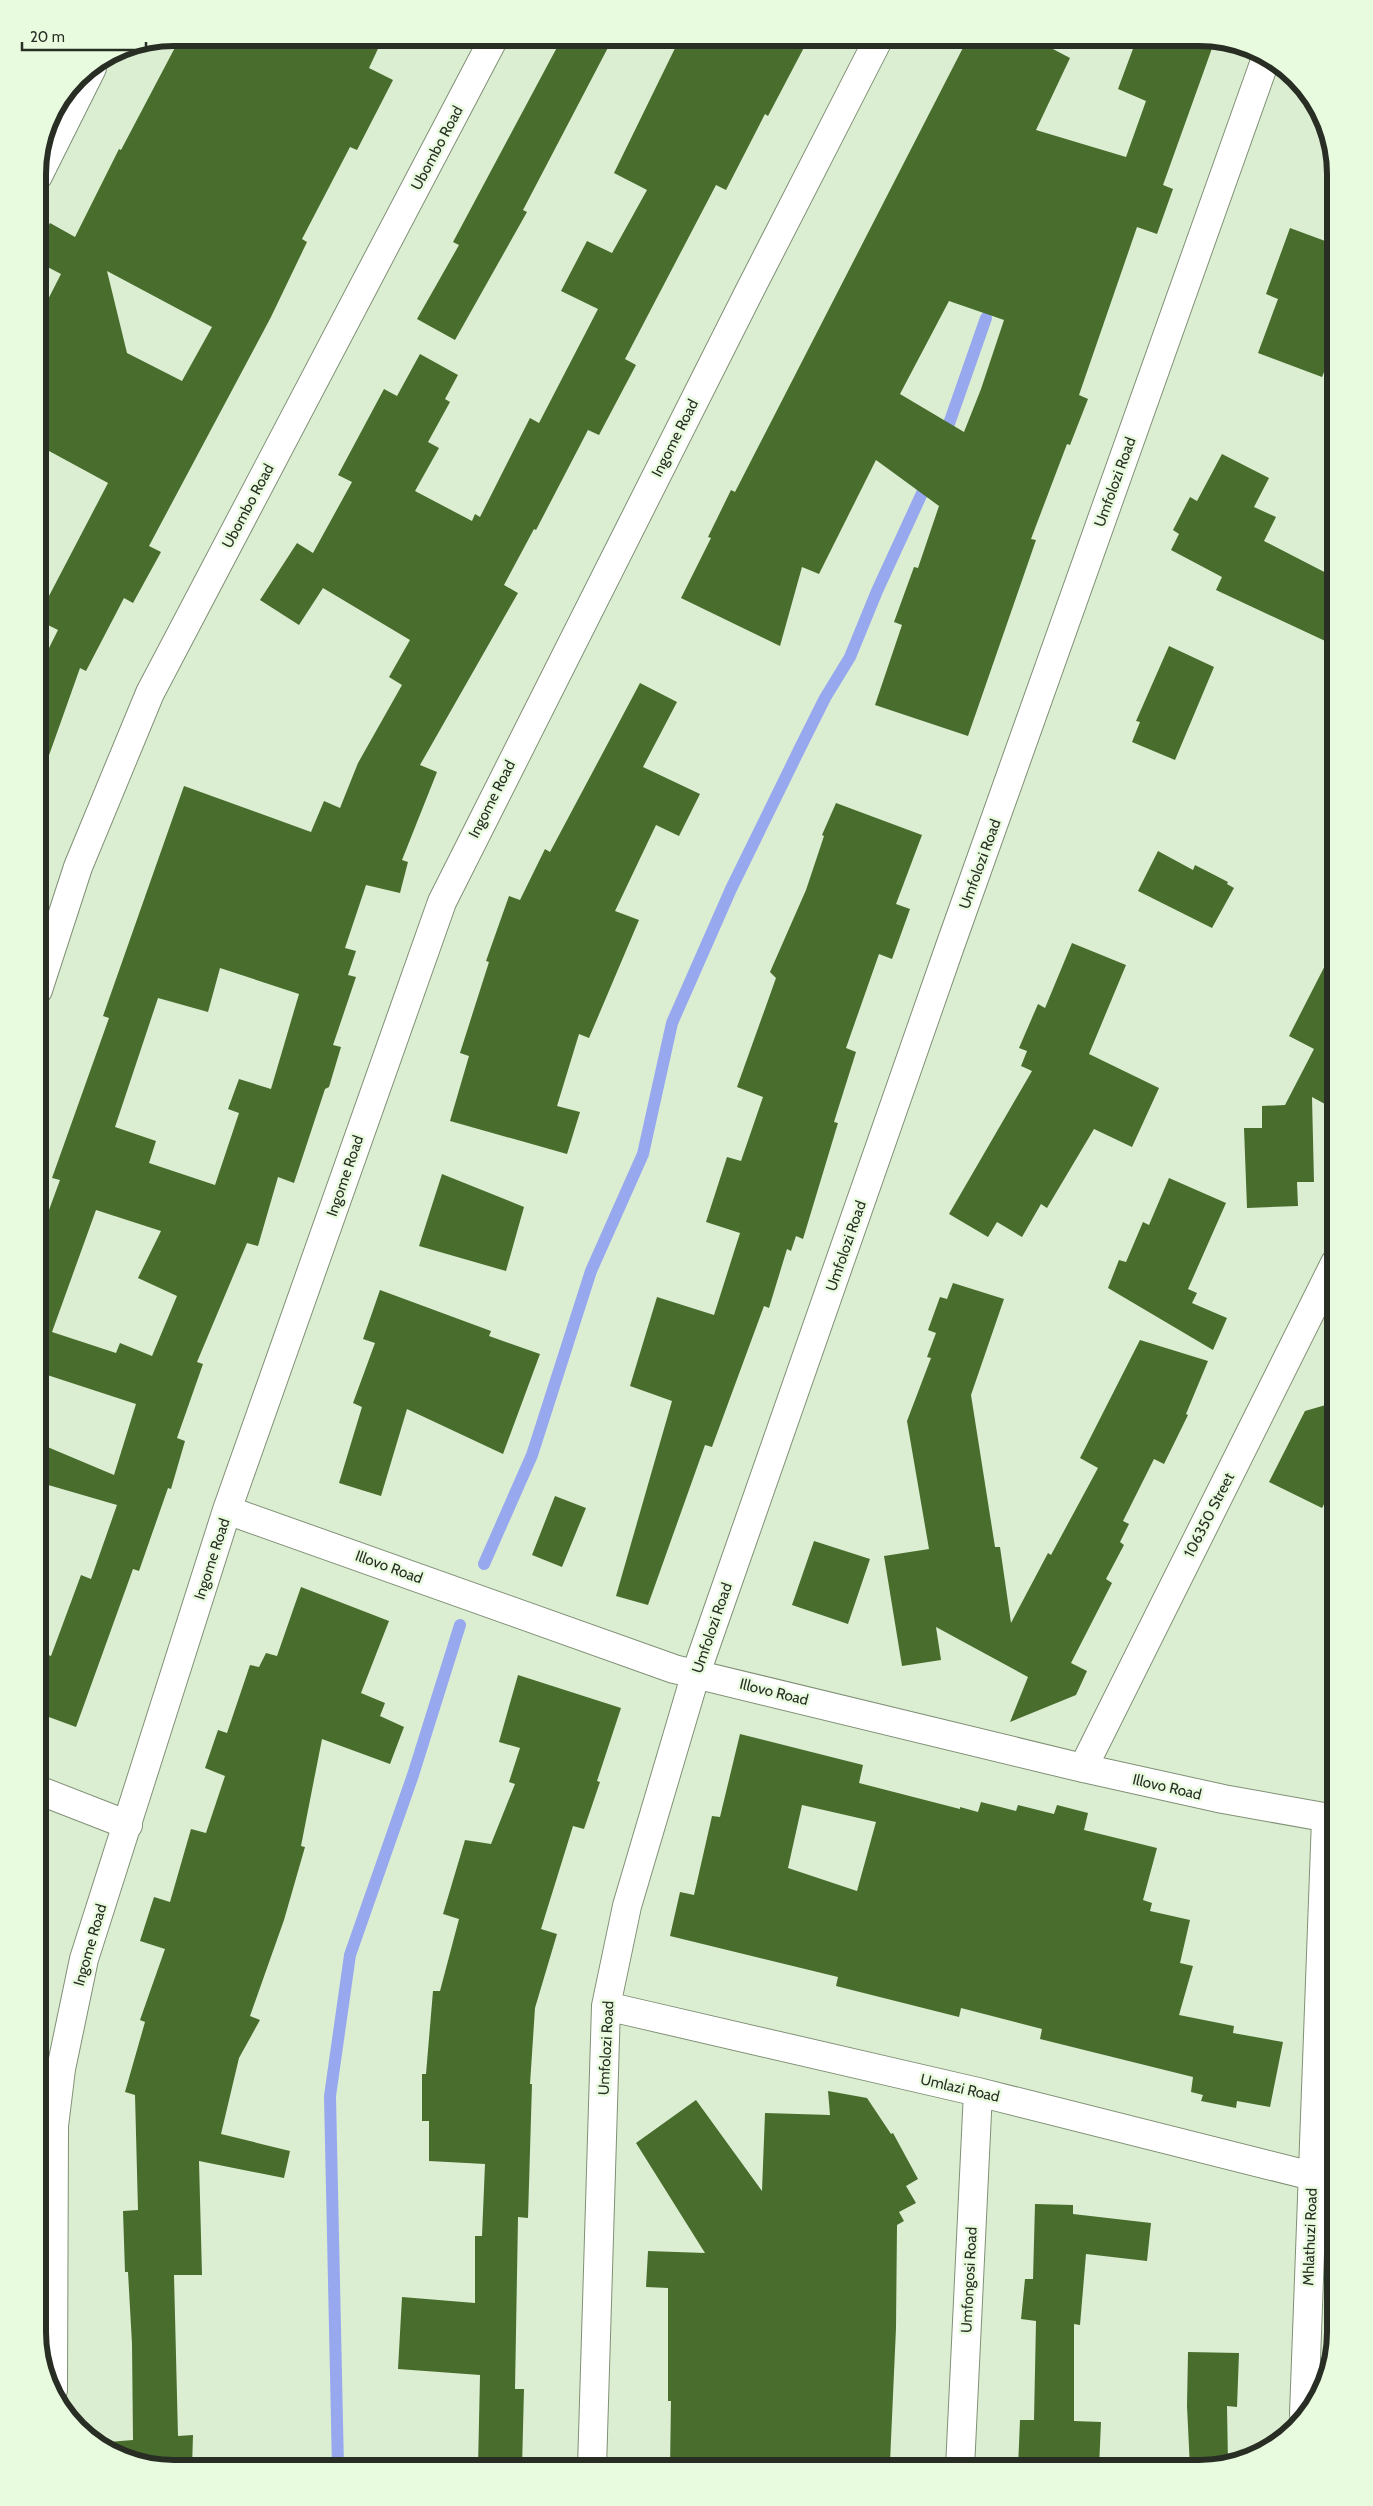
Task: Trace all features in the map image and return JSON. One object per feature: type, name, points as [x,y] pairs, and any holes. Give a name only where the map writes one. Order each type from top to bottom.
[{"type":"street","name":"Ubombo Road","points":[[47,963],[78,867],[150,692],[490,46]]},
{"type":"street","name":"Ingome Road","points":[[53,2372],[54,2126],[61,2069],[84,1959],[227,1510],[442,902],[875,47]]},
{"type":"street","name":"Umfolozi Road","points":[[592,2459],[606,2006],[627,1906],[696,1673],[953,939],[1264,64]]},
{"type":"street","points":[[47,158],[84,84]]},
{"type":"street","name":"106350 Street","points":[[1083,1768],[1327,1281]]},
{"type":"street","name":"Illovo Road","points":[[227,1510],[664,1665],[1083,1768],[1223,1800],[1327,1818]]},
{"type":"street","points":[[46,1793],[128,1825]]},
{"type":"street","name":"Mhlathuzi Road","points":[[1304,2404],[1312,2176],[1327,1894]]},
{"type":"street","name":"Umlazi Road","points":[[606,2006],[978,2092],[1312,2176]]},
{"type":"street","name":"Umfongosi Road","points":[[960,2460],[978,2092]]},
{"type":"building","points":[[176,46],[379,46],[369,68],[393,80],[357,150],[350,147],[302,239],[307,242],[271,317],[149,546],[161,552],[133,603],[124,598],[86,671],[80,668],[47,762],[47,652],[58,630],[47,624],[47,600],[108,483],[47,450],[47,302],[61,274],[47,267],[47,229],[50,223],[75,237],[119,149],[121,150]],"holes":[[[107,271],[212,327],[182,381],[127,353]]]},
{"type":"building","points":[[558,46],[609,46],[523,210],[527,212],[455,340],[417,319],[459,245],[453,242]]},
{"type":"building","points":[[676,46],[804,47],[768,116],[765,114],[726,190],[716,185],[625,359],[636,365],[599,435],[588,430],[536,530],[534,529],[504,585],[518,593],[420,765],[437,772],[402,860],[408,862],[400,893],[366,885],[345,948],[356,951],[348,975],[356,977],[333,1045],[341,1047],[329,1087],[325,1089],[294,1183],[278,1177],[258,1246],[247,1243],[197,1362],[203,1364],[177,1438],[185,1441],[171,1489],[168,1488],[139,1571],[133,1569],[76,1727],[46,1716],[46,1654],[51,1656],[81,1575],[91,1579],[117,1505],[46,1484],[46,1447],[114,1475],[136,1404],[46,1375],[47,1217],[60,1180],[52,1178],[109,1018],[103,1016],[184,786],[311,832],[324,801],[340,808],[358,763],[402,685],[389,677],[410,640],[323,588],[299,625],[260,600],[297,543],[313,553],[352,482],[338,475],[384,389],[397,396],[420,354],[458,375],[445,399],[450,402],[428,442],[439,448],[415,491],[472,521],[475,514],[480,517],[530,418],[539,423],[598,309],[561,291],[587,241],[612,253],[647,190],[614,173]],"holes":[[[220,968],[299,994],[271,1089],[239,1079],[228,1109],[239,1113],[215,1185],[149,1163],[156,1141],[115,1127],[158,998],[208,1012]],[[96,1210],[161,1231],[138,1278],[177,1296],[152,1356],[120,1343],[116,1353],[52,1332]]]},
{"type":"building","points":[[964,47],[1049,47],[1070,58],[1036,130],[1126,157],[1146,101],[1118,89],[1134,47],[1212,48],[1163,185],[1173,189],[1157,234],[1137,227],[1079,395],[1088,399],[1070,445],[1067,444],[1031,539],[1036,540],[968,736],[875,705],[902,625],[894,622],[914,567],[918,568],[939,506],[876,460],[819,574],[802,567],[780,646],[681,598],[711,538],[708,537],[731,490],[735,492]],"holes":[[[949,301],[1004,320],[981,389],[964,432],[900,394]]]},
{"type":"building","points":[[1290,228],[1327,242],[1327,364],[1322,377],[1258,353],[1278,299],[1266,294]]},
{"type":"building","points":[[1222,454],[1269,478],[1254,507],[1276,517],[1264,541],[1327,573],[1327,642],[1216,590],[1222,577],[1171,550],[1179,534],[1173,530],[1190,497],[1197,501]]},
{"type":"building","points":[[1169,646],[1214,667],[1175,760],[1132,742],[1140,722],[1136,721]]},
{"type":"building","points":[[640,683],[677,702],[643,767],[700,794],[679,836],[656,825],[615,911],[639,920],[589,1038],[579,1034],[557,1106],[580,1112],[567,1154],[450,1121],[469,1056],[460,1053],[489,962],[486,961],[509,896],[520,900],[545,849],[550,852]]},
{"type":"building","points":[[836,803],[922,835],[896,904],[910,909],[892,959],[879,954],[846,1048],[856,1052],[834,1122],[838,1123],[803,1239],[796,1236],[791,1251],[787,1249],[769,1308],[764,1306],[712,1447],[705,1445],[648,1605],[616,1596],[672,1401],[630,1386],[657,1297],[714,1315],[740,1233],[706,1222],[727,1157],[741,1161],[763,1097],[737,1087],[776,978],[770,972],[806,890],[824,836],[822,835]]},
{"type":"building","points":[[1158,851],[1193,870],[1195,865],[1228,882],[1227,884],[1234,888],[1212,928],[1138,891]]},
{"type":"building","points":[[1072,943],[1126,965],[1089,1054],[1159,1088],[1132,1147],[1094,1129],[1047,1208],[1041,1204],[1022,1237],[997,1222],[988,1237],[949,1214],[1032,1071],[1021,1066],[1027,1051],[1019,1048],[1038,1004],[1045,1008]]},
{"type":"building","points":[[1327,962],[1327,1105],[1312,1097],[1314,1182],[1297,1182],[1298,1206],[1247,1208],[1244,1128],[1262,1128],[1262,1106],[1285,1105],[1314,1049],[1289,1036]]},
{"type":"building","points":[[442,1174],[524,1207],[506,1271],[419,1246]]},
{"type":"building","points":[[1169,1178],[1226,1203],[1188,1289],[1197,1293],[1192,1303],[1227,1318],[1213,1350],[1108,1288],[1119,1260],[1126,1262],[1143,1222],[1149,1225]]},
{"type":"building","points":[[953,1283],[1004,1299],[971,1395],[995,1547],[1000,1547],[1011,1623],[1048,1553],[1051,1555],[1098,1468],[1080,1458],[1140,1340],[1208,1361],[1186,1414],[1188,1415],[1164,1464],[1154,1459],[1123,1521],[1129,1524],[1120,1542],[1124,1545],[1106,1579],[1112,1583],[1071,1663],[1087,1671],[1076,1695],[1010,1722],[1028,1677],[936,1627],[941,1660],[902,1666],[884,1556],[929,1549],[907,1421],[931,1358],[927,1357],[936,1333],[928,1330],[940,1297],[947,1299]]},
{"type":"building","points":[[380,1290],[491,1331],[489,1336],[540,1354],[503,1454],[407,1409],[381,1496],[339,1483],[362,1407],[353,1403],[375,1343],[363,1339]]},
{"type":"building","points":[[1327,1405],[1327,1499],[1322,1508],[1269,1482],[1305,1411]]},
{"type":"building","points":[[555,1496],[586,1508],[562,1567],[532,1555]]},
{"type":"building","points":[[814,1541],[870,1559],[848,1624],[792,1605]]},
{"type":"building","points":[[301,1587],[389,1621],[361,1693],[385,1703],[380,1716],[404,1727],[390,1764],[322,1739],[301,1846],[305,1847],[284,1920],[250,2016],[260,2020],[239,2058],[221,2134],[290,2151],[284,2178],[199,2161],[202,2275],[174,2275],[178,2436],[193,2435],[192,2459],[158,2459],[125,2450],[109,2442],[133,2440],[132,2344],[128,2272],[125,2272],[123,2211],[138,2210],[135,2095],[125,2092],[145,2022],[140,2020],[165,1949],[140,1941],[154,1897],[170,1902],[191,1829],[206,1833],[225,1776],[205,1768],[218,1730],[227,1733],[250,1665],[259,1667],[266,1653],[277,1656]]},
{"type":"building","points":[[518,1675],[621,1708],[597,1781],[600,1782],[584,1829],[573,1826],[541,1929],[557,1934],[535,2008],[530,2084],[532,2084],[528,2218],[518,2217],[515,2389],[524,2389],[522,2459],[478,2459],[480,2375],[398,2369],[402,2297],[475,2303],[475,2236],[482,2236],[485,2164],[429,2161],[429,2121],[422,2121],[422,2074],[426,2074],[433,1991],[440,1991],[459,1919],[443,1914],[465,1840],[491,1844],[515,1784],[509,1782],[520,1748],[499,1742]]},
{"type":"building","points":[[740,1734],[863,1765],[859,1783],[978,1812],[981,1802],[1016,1811],[1018,1805],[1054,1814],[1057,1805],[1088,1813],[1084,1830],[1157,1848],[1143,1900],[1152,1903],[1150,1911],[1190,1920],[1180,1963],[1193,1966],[1179,2015],[1234,2026],[1233,2033],[1283,2042],[1270,2107],[1237,2101],[1236,2108],[1201,2101],[1203,2095],[1191,2092],[1193,2077],[1040,2039],[1042,2029],[961,2008],[959,2017],[836,1986],[838,1977],[670,1936],[680,1892],[694,1895],[712,1816],[720,1817]],"holes":[[[802,1805],[876,1822],[857,1891],[788,1868]]]},
{"type":"building","points":[[828,2091],[867,2098],[891,2134],[893,2133],[918,2179],[906,2186],[916,2203],[899,2212],[904,2221],[897,2225],[896,2328],[890,2460],[670,2459],[671,2401],[668,2401],[668,2288],[646,2287],[648,2251],[705,2253],[636,2143],[696,2100],[762,2191],[765,2113],[830,2115]]},
{"type":"building","points":[[1035,2204],[1073,2205],[1073,2214],[1151,2223],[1147,2261],[1086,2254],[1080,2325],[1074,2324],[1074,2421],[1101,2422],[1099,2460],[1018,2460],[1020,2420],[1034,2420],[1036,2321],[1021,2319],[1025,2279],[1033,2279]]},
{"type":"building","points":[[1188,2352],[1239,2353],[1237,2407],[1227,2406],[1228,2456],[1190,2460],[1187,2406]]},
{"type":"waterway","points":[[944,438],[986,318]]},
{"type":"waterway","points":[[484,1564],[532,1455],[591,1271],[643,1154],[672,1023],[731,889],[825,698],[850,657],[877,591],[929,478]]},
{"type":"waterway","points":[[338,2459],[330,2096],[350,1955],[413,1775],[460,1625]]}]
